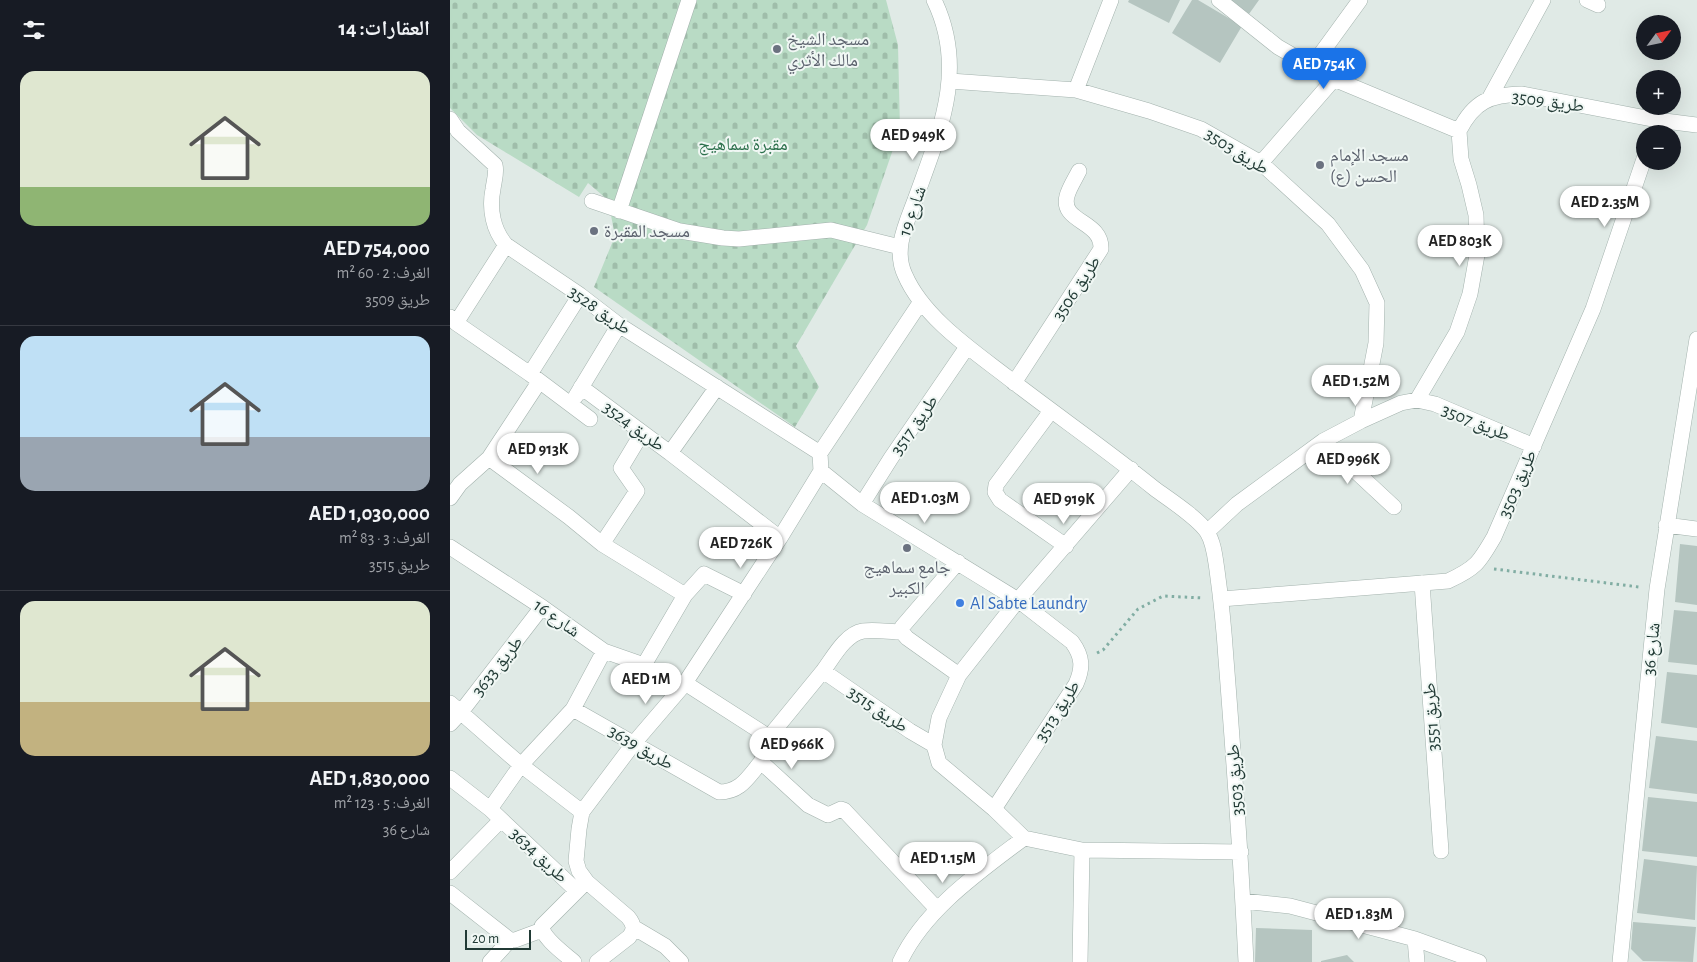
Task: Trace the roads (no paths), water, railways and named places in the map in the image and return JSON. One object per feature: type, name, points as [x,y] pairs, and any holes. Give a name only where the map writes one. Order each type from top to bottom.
[{"type":"street","points":[[619,211],[689,0]]},
{"type":"street","name":"شارع 19","points":[[920,303],[905,278],[900,262],[900,247],[904,229],[939,133],[950,81],[946,33],[934,0]]},
{"type":"street","points":[[1076,90],[1111,0]]},
{"type":"street","points":[[1219,0],[1278,47],[1334,79],[1459,130]]},
{"type":"street","points":[[1312,66],[1360,0]]},
{"type":"street","points":[[1489,99],[1543,0]]},
{"type":"street","points":[[1262,163],[1334,79]]},
{"type":"street","name":"طريق 3503","points":[[950,81],[1076,90],[1149,111],[1201,129],[1262,163],[1328,224],[1362,270],[1377,303],[1376,343],[1361,421]]},
{"type":"street","name":"طريق 3509","points":[[1459,130],[1466,115],[1479,104],[1505,94],[1522,94],[1647,125]]},
{"type":"street","name":"طريق 3509","points":[[1681,126],[1697,125]]},
{"type":"street","name":"طريق 3507","points":[[1459,130],[1461,158],[1470,185],[1476,215],[1477,255],[1470,294],[1457,332],[1417,400],[1435,404],[1534,446]]},
{"type":"street","name":"طريق 3528","points":[[453,131],[494,166],[496,170],[492,195],[494,225],[498,236],[506,245],[580,295],[620,325],[820,453]]},
{"type":"street","name":"طريق 3503","points":[[1221,599],[1448,581],[1465,573],[1480,561],[1494,537],[1593,309],[1640,170]]},
{"type":"street","name":"طريق 3506","points":[[1014,383],[1101,249],[1102,242],[1099,234],[1070,213],[1066,206],[1066,198],[1079,171]]},
{"type":"street","points":[[592,201],[680,231],[723,238],[739,239],[831,230],[900,247]]},
{"type":"street","name":"طريق 3524","points":[[506,245],[453,320],[590,419]]},
{"type":"street","points":[[450,498],[455,480],[489,458],[580,295]]},
{"type":"street","points":[[450,893],[510,940],[515,940],[542,930],[545,922],[582,886],[576,861],[578,829],[582,812],[634,742],[683,685],[744,594],[821,471],[820,453],[920,303]]},
{"type":"street","name":"طريق 3503","points":[[920,303],[967,347],[1131,469],[1197,521],[1207,532],[1213,548],[1221,599],[1241,852],[1243,901]]},
{"type":"street","points":[[570,405],[620,325]]},
{"type":"street","name":"شارع 36","points":[[1620,962],[1657,589],[1697,339]]},
{"type":"street","name":"طريق 3517","points":[[862,504],[967,347]]},
{"type":"street","name":"طريق 3524","points":[[581,387],[670,453],[717,387]]},
{"type":"street","points":[[1207,532],[1237,504],[1323,441],[1401,403],[1417,400]]},
{"type":"street","points":[[1051,411],[996,485],[995,492],[1000,500],[1066,546]]},
{"type":"street","points":[[602,544],[636,491],[621,468],[642,433]]},
{"type":"street","points":[[1323,441],[1394,508]]},
{"type":"street","points":[[670,453],[780,538]]},
{"type":"street","points":[[489,458],[602,544],[685,595]]},
{"type":"street","points":[[1131,469],[1018,600],[959,675],[939,718],[934,745],[939,763],[994,809],[1024,838],[1082,850],[1241,852]]},
{"type":"street","points":[[821,471],[862,504],[1018,600]]},
{"type":"street","points":[[1666,525],[1697,528]]},
{"type":"street","name":"شارع 16","points":[[450,547],[542,607],[604,651],[644,665],[683,685],[769,737]]},
{"type":"street","points":[[958,562],[904,623],[902,632],[907,638],[959,675]]},
{"type":"street","points":[[644,665],[685,595],[704,574],[744,594]]},
{"type":"street","name":"طريق 3551","points":[[1422,583],[1441,850]]},
{"type":"street","name":"طريق 3513","points":[[994,809],[1076,684],[1081,672],[1078,650],[1072,642],[1018,600]]},
{"type":"street","name":"طريق 3633","points":[[450,724],[456,707],[542,607]]},
{"type":"street","points":[[902,632],[863,631],[848,638],[769,737],[761,762],[808,805],[828,815],[841,809],[844,810],[937,909]]},
{"type":"street","points":[[490,809],[521,765],[573,709],[604,651]]},
{"type":"street","name":"طريق 3515","points":[[823,671],[910,732],[934,745]]},
{"type":"street","points":[[456,707],[521,765],[582,812]]},
{"type":"street","name":"طريق 3639","points":[[573,709],[719,792],[733,791],[742,785],[761,762]]},
{"type":"street","name":"طريق 3634","points":[[450,778],[582,886],[628,918],[632,922],[633,927],[665,946],[681,962]]},
{"type":"street","name":"طريق 3634","points":[[450,872],[501,820]]},
{"type":"street","points":[[900,962],[919,929],[937,909],[1024,838]]},
{"type":"street","points":[[1080,962],[1082,850]]},
{"type":"street","points":[[1246,962],[1243,901],[1290,906],[1415,939],[1479,962]]},
{"type":"street","points":[[597,962],[630,937],[633,927]]},
{"type":"street","points":[[542,930],[574,962]]},
{"type":"street","points":[[1415,939],[1418,962]]},
{"type":"street","points":[[490,962],[510,940]]},
{"type":"place","name":"مسجد الشيخ مالك الأثري","points":[[777,49]]},
{"type":"place","name":"مسجد الإمام الحسن (ع)","points":[[1320,165]]},
{"type":"place","name":"مسجد المقبرة","points":[[594,231]]},
{"type":"place","name":"جامع سماهيج الكبير","points":[[907,548]]},
{"type":"place","name":"Al Sabte Laundry","points":[[960,603]]},
{"type":"park label","name":"مقبرة سماهيج","points":[[743,144]]}]
